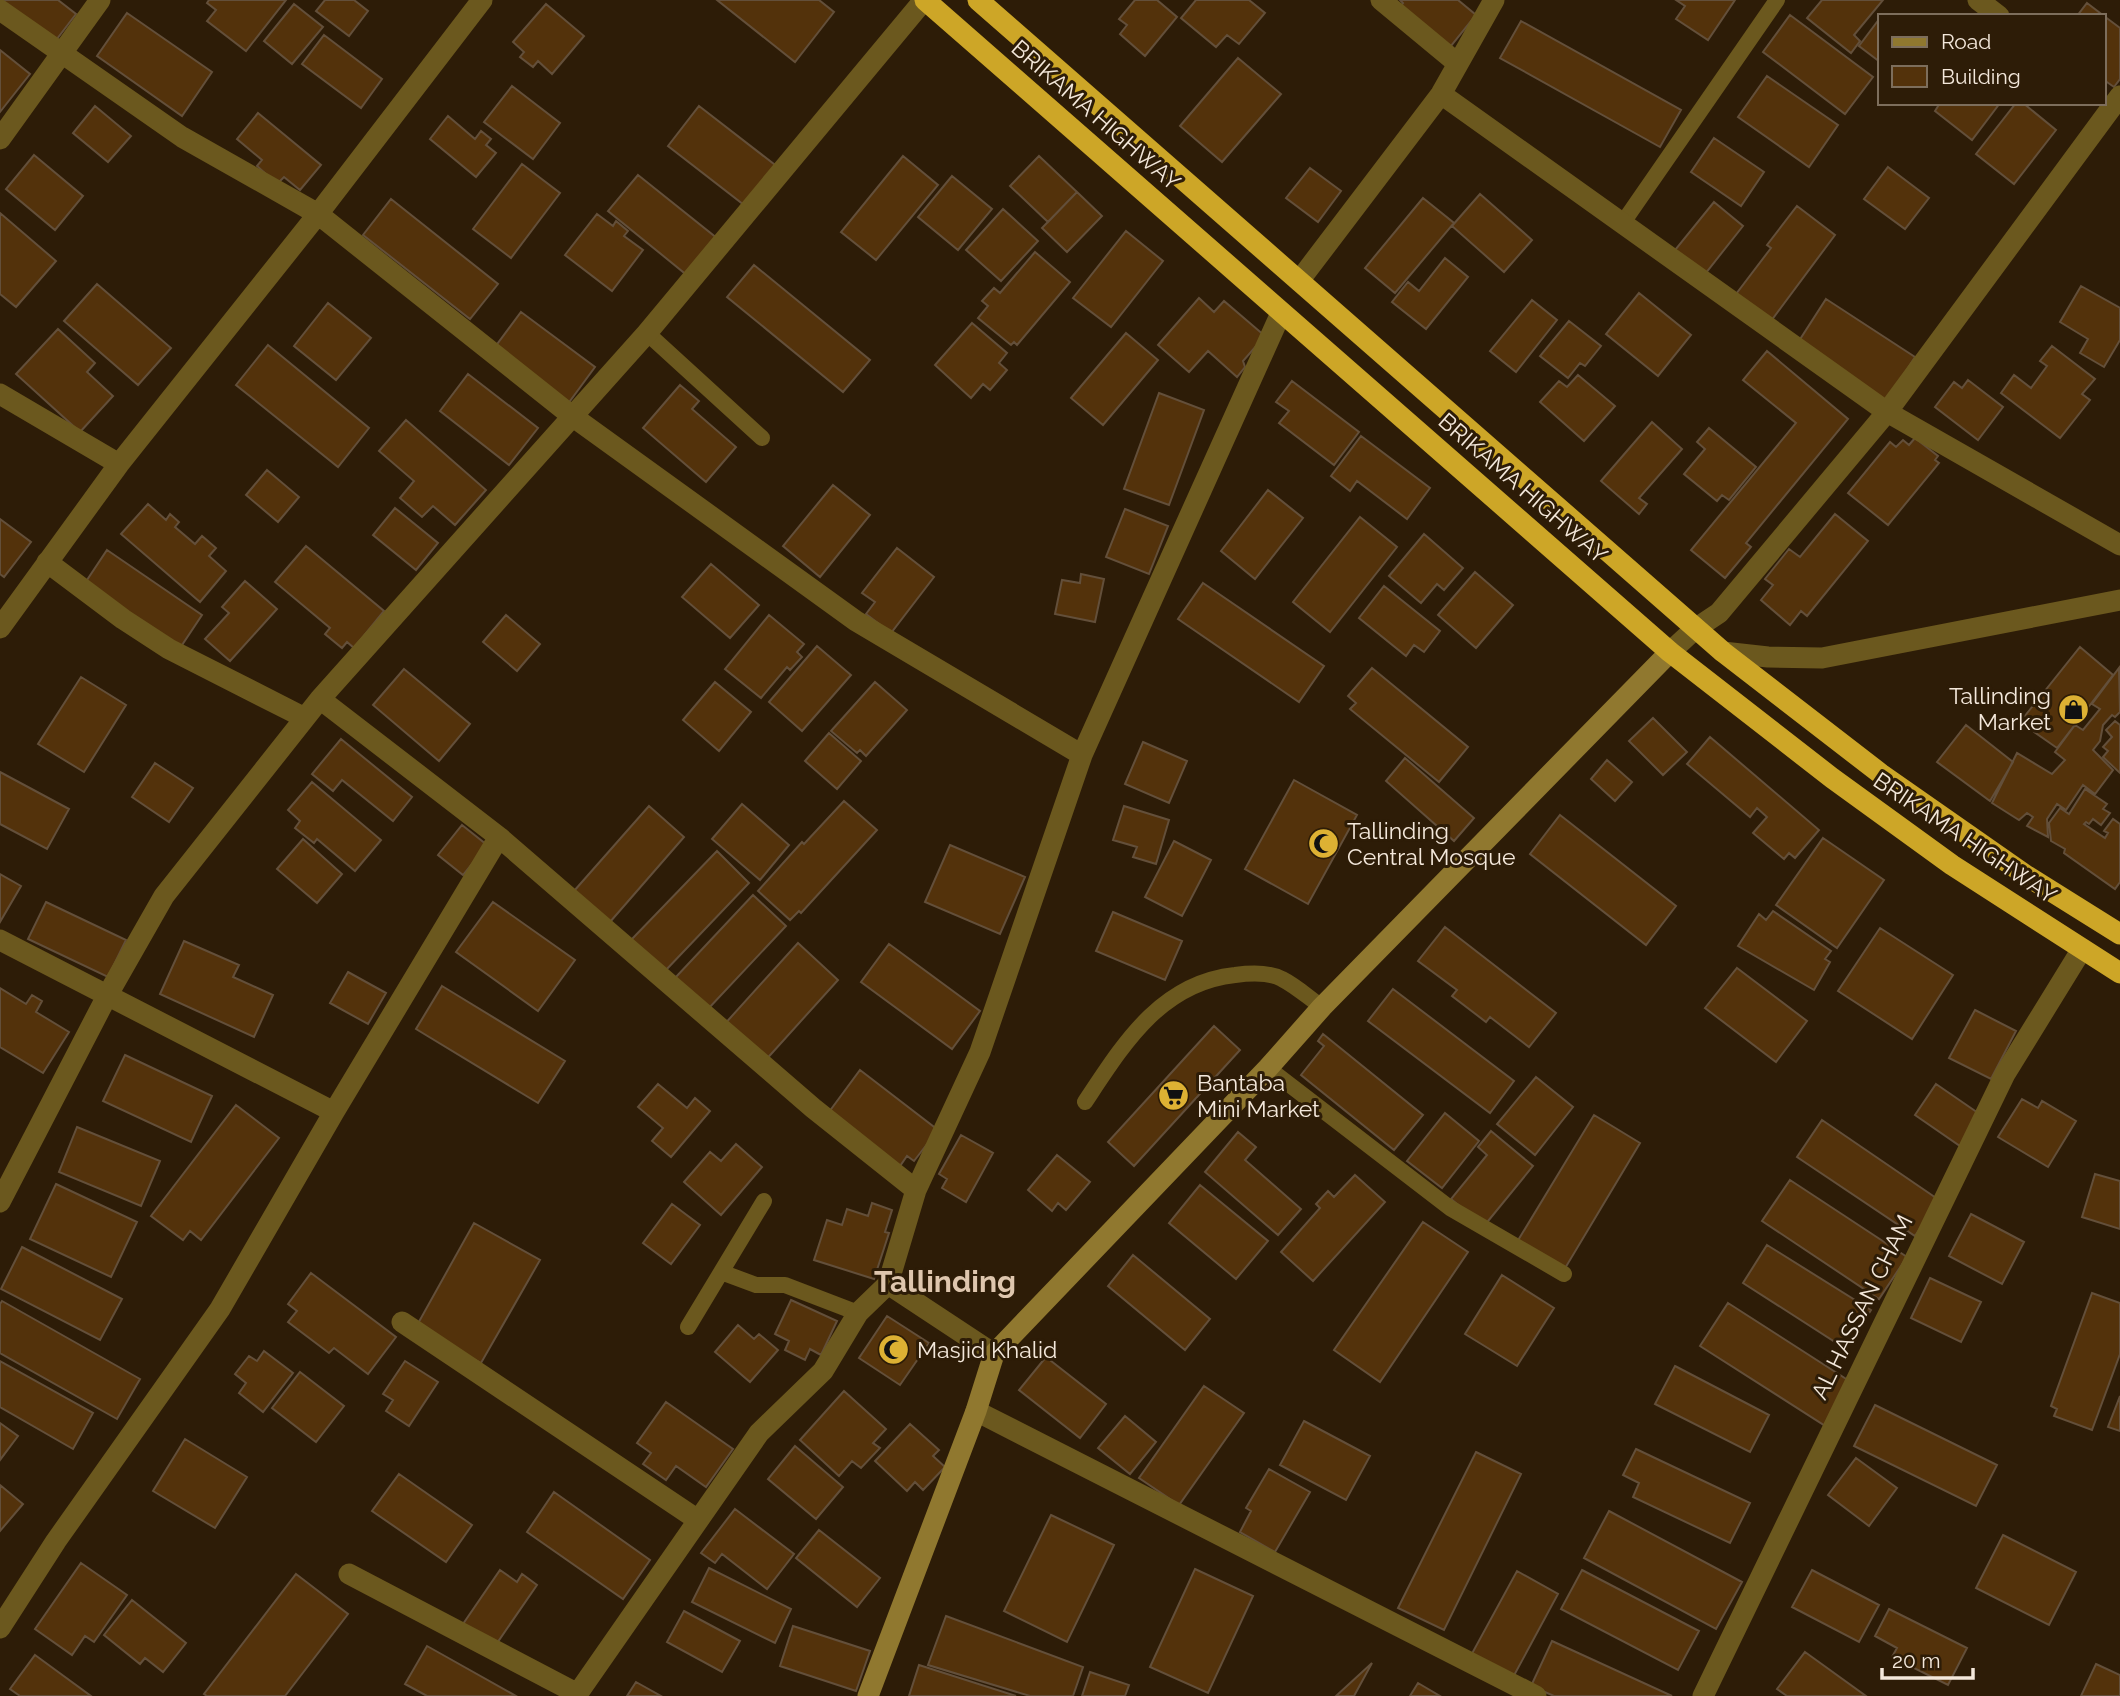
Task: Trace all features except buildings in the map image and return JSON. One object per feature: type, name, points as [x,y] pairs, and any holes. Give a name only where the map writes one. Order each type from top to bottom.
[{"type":"highway","name":"BRIKAMA HIGHWAY","points":[[925,0],[1670,652],[1908,834],[2120,972]]},
{"type":"highway","name":"BRIKAMA HIGHWAY","points":[[978,0],[1723,653],[1881,774],[2027,876],[2120,934]]},
{"type":"street","points":[[0,139],[100,0]]},
{"type":"street","points":[[0,628],[118,464],[318,214],[482,0]]},
{"type":"street","points":[[0,1202],[107,996],[164,897],[320,699],[647,333],[925,0]]},
{"type":"street","points":[[1381,0],[1457,63]]},
{"type":"street","points":[[1298,281],[1441,94],[1494,0]]},
{"type":"street","points":[[1978,0],[1996,14]]},
{"type":"street","points":[[0,9],[182,137],[318,214],[572,416],[856,621],[1083,755]]},
{"type":"street","points":[[1441,94],[1887,412],[2120,545]]},
{"type":"street","points":[[868,1696],[995,1354],[1268,1068],[1322,1007],[1670,652],[1695,629],[1719,613],[1887,412],[2115,100]]},
{"type":"street","points":[[349,1574],[577,1695],[759,1433],[823,1371],[858,1314],[888,1284],[916,1190],[980,1052],[1083,755],[1281,313]]},
{"type":"street","points":[[0,394],[118,464]]},
{"type":"street","points":[[47,562],[123,619],[169,649],[305,718]]},
{"type":"street","points":[[1723,653],[1822,658],[2120,600]]},
{"type":"street","points":[[320,699],[499,837],[813,1108],[916,1190]]},
{"type":"street","points":[[0,1628],[56,1541],[220,1309],[334,1112],[499,837]]},
{"type":"street","points":[[0,940],[334,1112]]},
{"type":"street","name":"AL HASSAN CHAM","points":[[1703,1696],[2005,1074],[2082,949]]},
{"type":"street","points":[[888,1284],[995,1354]]},
{"type":"street","points":[[402,1322],[698,1520]]},
{"type":"street","points":[[976,1411],[1536,1696]]},
{"type":"lane","points":[[1622,224],[1777,0]]},
{"type":"lane","points":[[647,333],[762,438]]},
{"type":"lane","points":[[1085,1102],[1122,1046],[1149,1016],[1182,990],[1204,981],[1215,977],[1252,973],[1281,978],[1322,1007]]},
{"type":"lane","points":[[1268,1068],[1450,1208],[1564,1274]]},
{"type":"lane","points":[[688,1327],[764,1201]]},
{"type":"lane","points":[[721,1272],[756,1285],[785,1285],[858,1314]]},
{"type":"place","name":"Tallinding Market","points":[[2074,709]]},
{"type":"place","name":"Tallinding Central Mosque","points":[[1324,844]]},
{"type":"place","name":"Bantaba Mini Market","points":[[1174,1096]]},
{"type":"place","name":"Masjid Khalid","points":[[894,1350]]},
{"type":"district","name":"Tallinding","points":[[945,1282]]}]
